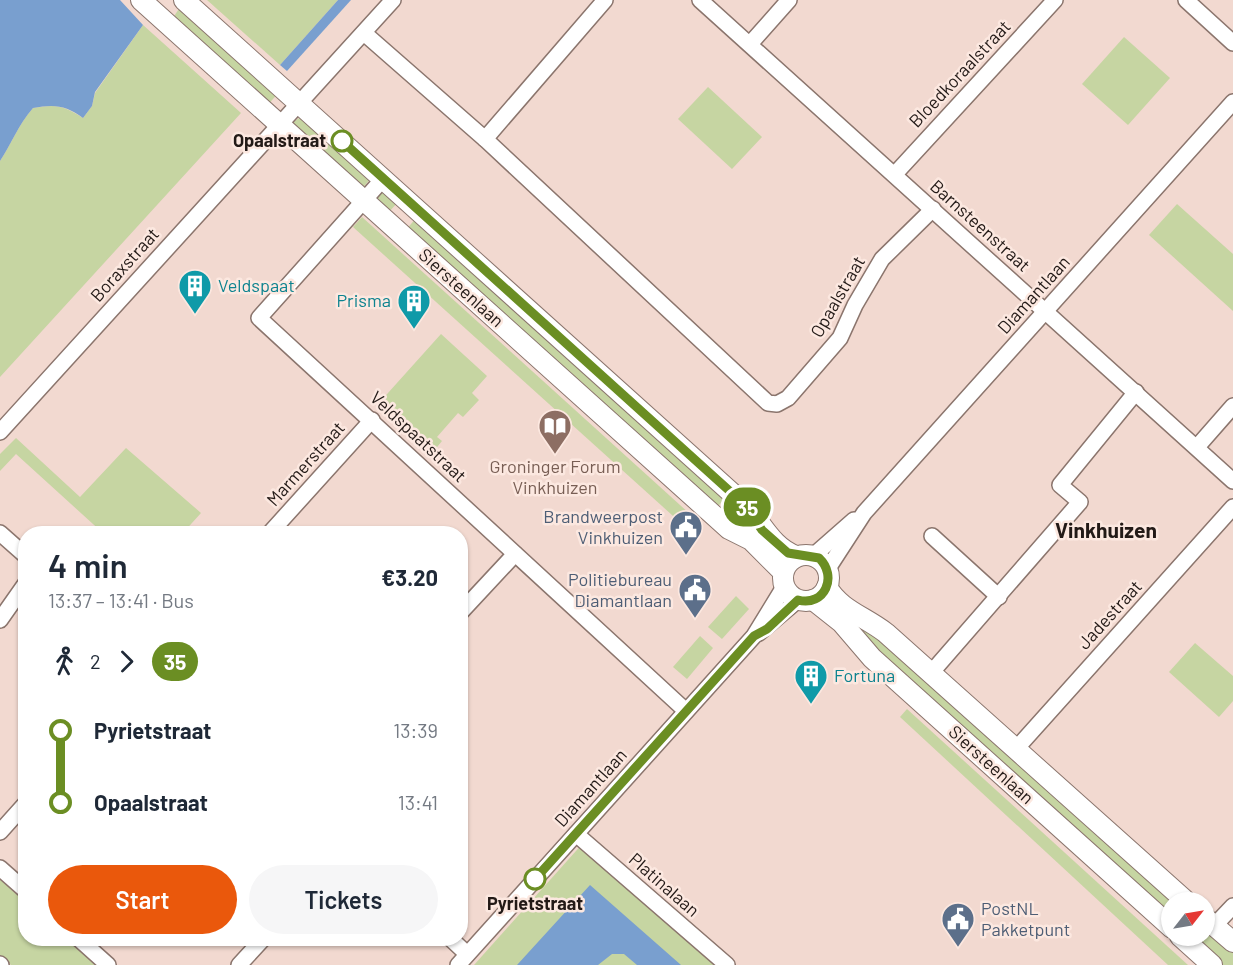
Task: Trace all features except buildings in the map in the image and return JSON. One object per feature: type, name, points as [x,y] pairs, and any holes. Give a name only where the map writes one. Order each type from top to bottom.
[{"type":"main road","name":"Siersteenlaan","points":[[141,0],[729,529],[751,540],[831,594],[852,612],[878,626],[1176,892]]},
{"type":"main road","name":"Siersteenlaan","points":[[184,0],[744,504],[768,536],[788,553],[805,578],[872,658],[1161,918]]},
{"type":"main road","points":[[1215,927],[1233,942]]},
{"type":"main road","points":[[1191,946],[1212,965]]},
{"type":"street","name":"Boraxstraat","points":[[0,432],[393,0]]},
{"type":"street","points":[[485,139],[605,0]]},
{"type":"street","name":"Barnsteenstraat","points":[[700,0],[1233,481]]},
{"type":"street","points":[[750,44],[789,0]]},
{"type":"street","name":"Bloedkoraalstraat","points":[[895,174],[1054,0]]},
{"type":"street","points":[[1186,0],[1233,43]]},
{"type":"street","name":"Opaalstraat","points":[[364,33],[485,139],[768,403],[777,404],[788,398],[840,338],[855,305],[882,259],[933,209]]},
{"type":"street","name":"Diamantlaan","points":[[463,960],[1233,102]]},
{"type":"street","name":"Veldspaatstraat","points":[[382,179],[259,318],[686,711]]},
{"type":"street","points":[[931,673],[1080,502],[1060,485],[1136,392]]},
{"type":"street","points":[[1197,447],[1233,406]]},
{"type":"street","name":"Marmerstraat","points":[[276,526],[372,420]]},
{"type":"street","name":"Jadestraat","points":[[1016,749],[1233,507]]},
{"type":"street","points":[[0,533],[18,549]]},
{"type":"street","points":[[932,536],[999,597]]},
{"type":"street","points":[[468,604],[514,554]]},
{"type":"street","points":[[0,620],[18,594]]},
{"type":"street","points":[[0,831],[18,812]]},
{"type":"street","name":"Platinalaan","points":[[576,834],[727,965]]},
{"type":"street","points":[[0,868],[18,884]]},
{"type":"street","points":[[1215,918],[1233,906]]},
{"type":"street","points":[[97,946],[108,965]]},
{"type":"street","points":[[239,965],[257,946]]},
{"type":"street","points":[[454,946],[463,960]]},
{"type":"green space","points":[[207,0],[338,0],[280,65]]},
{"type":"green space","points":[[182,4],[280,91],[266,107],[171,21]]},
{"type":"green space","points":[[143,25],[241,113],[0,377],[0,161],[33,108],[59,107],[70,110],[83,118],[92,106],[95,93]]},
{"type":"green space","points":[[1124,37],[1170,78],[1128,125],[1082,84]]},
{"type":"green space","points":[[708,87],[762,137],[732,169],[678,119]]},
{"type":"green space","points":[[302,116],[371,178],[362,189],[292,123]]},
{"type":"green space","points":[[381,191],[400,200],[386,215],[375,198]]},
{"type":"green space","points":[[1177,204],[1233,254],[1233,311],[1149,235]]},
{"type":"green space","points":[[418,216],[725,498],[714,511],[404,232]]},
{"type":"green space","points":[[362,217],[701,524],[693,534],[353,227]]},
{"type":"green space","points":[[441,334],[487,376],[472,393],[479,400],[463,417],[458,413],[437,437],[442,441],[433,452],[379,403]]},
{"type":"green space","points":[[16,438],[80,497],[126,448],[201,513],[189,526],[95,526],[16,454],[0,471],[0,454]]},
{"type":"green space","points":[[736,596],[749,609],[722,639],[708,627]]},
{"type":"green space","points":[[849,616],[867,625],[1167,892],[1161,892],[1161,913],[870,651]]},
{"type":"green space","points":[[700,636],[713,648],[687,679],[673,667]]},
{"type":"green space","points":[[1195,643],[1233,676],[1233,701],[1219,717],[1169,672]]},
{"type":"green space","points":[[907,709],[1161,940],[1161,946],[1167,946],[1188,965],[1168,965],[900,717]]},
{"type":"green space","points":[[584,842],[718,965],[474,965]]},
{"type":"green space","points":[[0,879],[18,896],[18,946],[75,946],[96,965],[11,965],[0,955]]},
{"type":"green space","points":[[1215,935],[1233,952],[1233,965],[1219,965],[1198,946],[1215,946]]},
{"type":"water","points":[[0,0],[120,0],[143,25],[95,92],[92,106],[83,118],[71,110],[60,107],[33,108],[0,161]]},
{"type":"water","points":[[338,0],[351,0],[287,71],[280,65]]},
{"type":"water","points":[[590,885],[681,965],[637,965],[624,954],[612,954],[598,965],[517,965]]},
{"type":"bus line","name":"35","points":[[342,141],[744,504],[768,536],[788,553],[819,558],[829,574],[826,589],[818,598],[811,601],[798,600],[790,605],[767,629],[754,636],[535,879]]},
{"type":"place","name":"Opaalstraat","points":[[342,141]]},
{"type":"place","name":"Veldspaat","points":[[195,315]]},
{"type":"place","name":"Prisma","points":[[414,330]]},
{"type":"place","name":"Groninger Forum Vinkhuizen","points":[[555,455]]},
{"type":"place","name":"Brandweerpost Vinkhuizen","points":[[686,556]]},
{"type":"place","name":"Politiebureau Diamantlaan","points":[[695,619]]},
{"type":"place","name":"Fortuna","points":[[811,705]]},
{"type":"place","name":"Pyrietstraat","points":[[535,879]]},
{"type":"place","name":"PostNL Pakketpunt","points":[[958,948]]},
{"type":"district","name":"Vinkhuizen","points":[[1106,531]]}]
